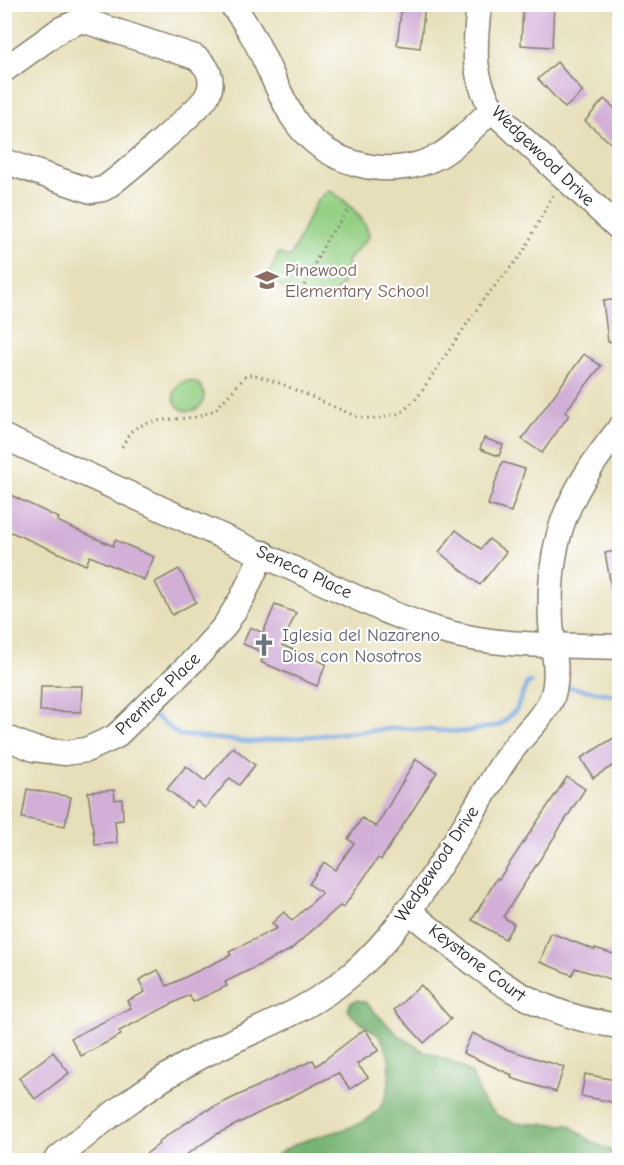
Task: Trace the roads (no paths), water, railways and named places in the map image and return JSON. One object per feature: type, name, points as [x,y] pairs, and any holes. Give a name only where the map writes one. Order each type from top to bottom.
[{"type":"street","points":[[231,4],[259,45],[297,124],[313,141],[343,159],[379,168],[416,165],[447,151],[493,110]]},
{"type":"street","name":"Wedgewood Drive","points":[[479,4],[474,54],[476,74],[493,110],[620,229]]},
{"type":"street","points":[[4,70],[61,29],[82,20],[195,57],[206,66],[211,78],[204,100],[103,189],[91,191],[4,161]]},
{"type":"street","name":"Wedgewood Drive","points":[[56,1161],[134,1097],[178,1069],[304,1008],[335,988],[372,956],[407,910],[498,770],[551,700],[556,680],[550,597],[553,561],[560,526],[586,471],[620,428]]},
{"type":"street","name":"Seneca Place","points":[[4,437],[263,553],[388,612],[427,627],[508,643],[620,647]]},
{"type":"street","name":"Prentice Place","points":[[4,737],[34,749],[65,753],[86,750],[115,737],[195,659],[224,627],[242,598],[263,553]]},
{"type":"street","name":"Keystone Court","points":[[407,910],[506,987],[532,1003],[576,1019],[620,1026]]},
{"type":"waterway","points":[[155,716],[179,735],[250,742],[398,728],[463,732],[500,725],[516,710],[527,683],[531,682]]},
{"type":"waterway","points":[[568,687],[620,696]]},
{"type":"place","name":"Pinewood Elementary School","points":[[267,280]]},
{"type":"place","name":"Iglesia del Nazareno Dios con Nosotros","points":[[264,645]]}]
